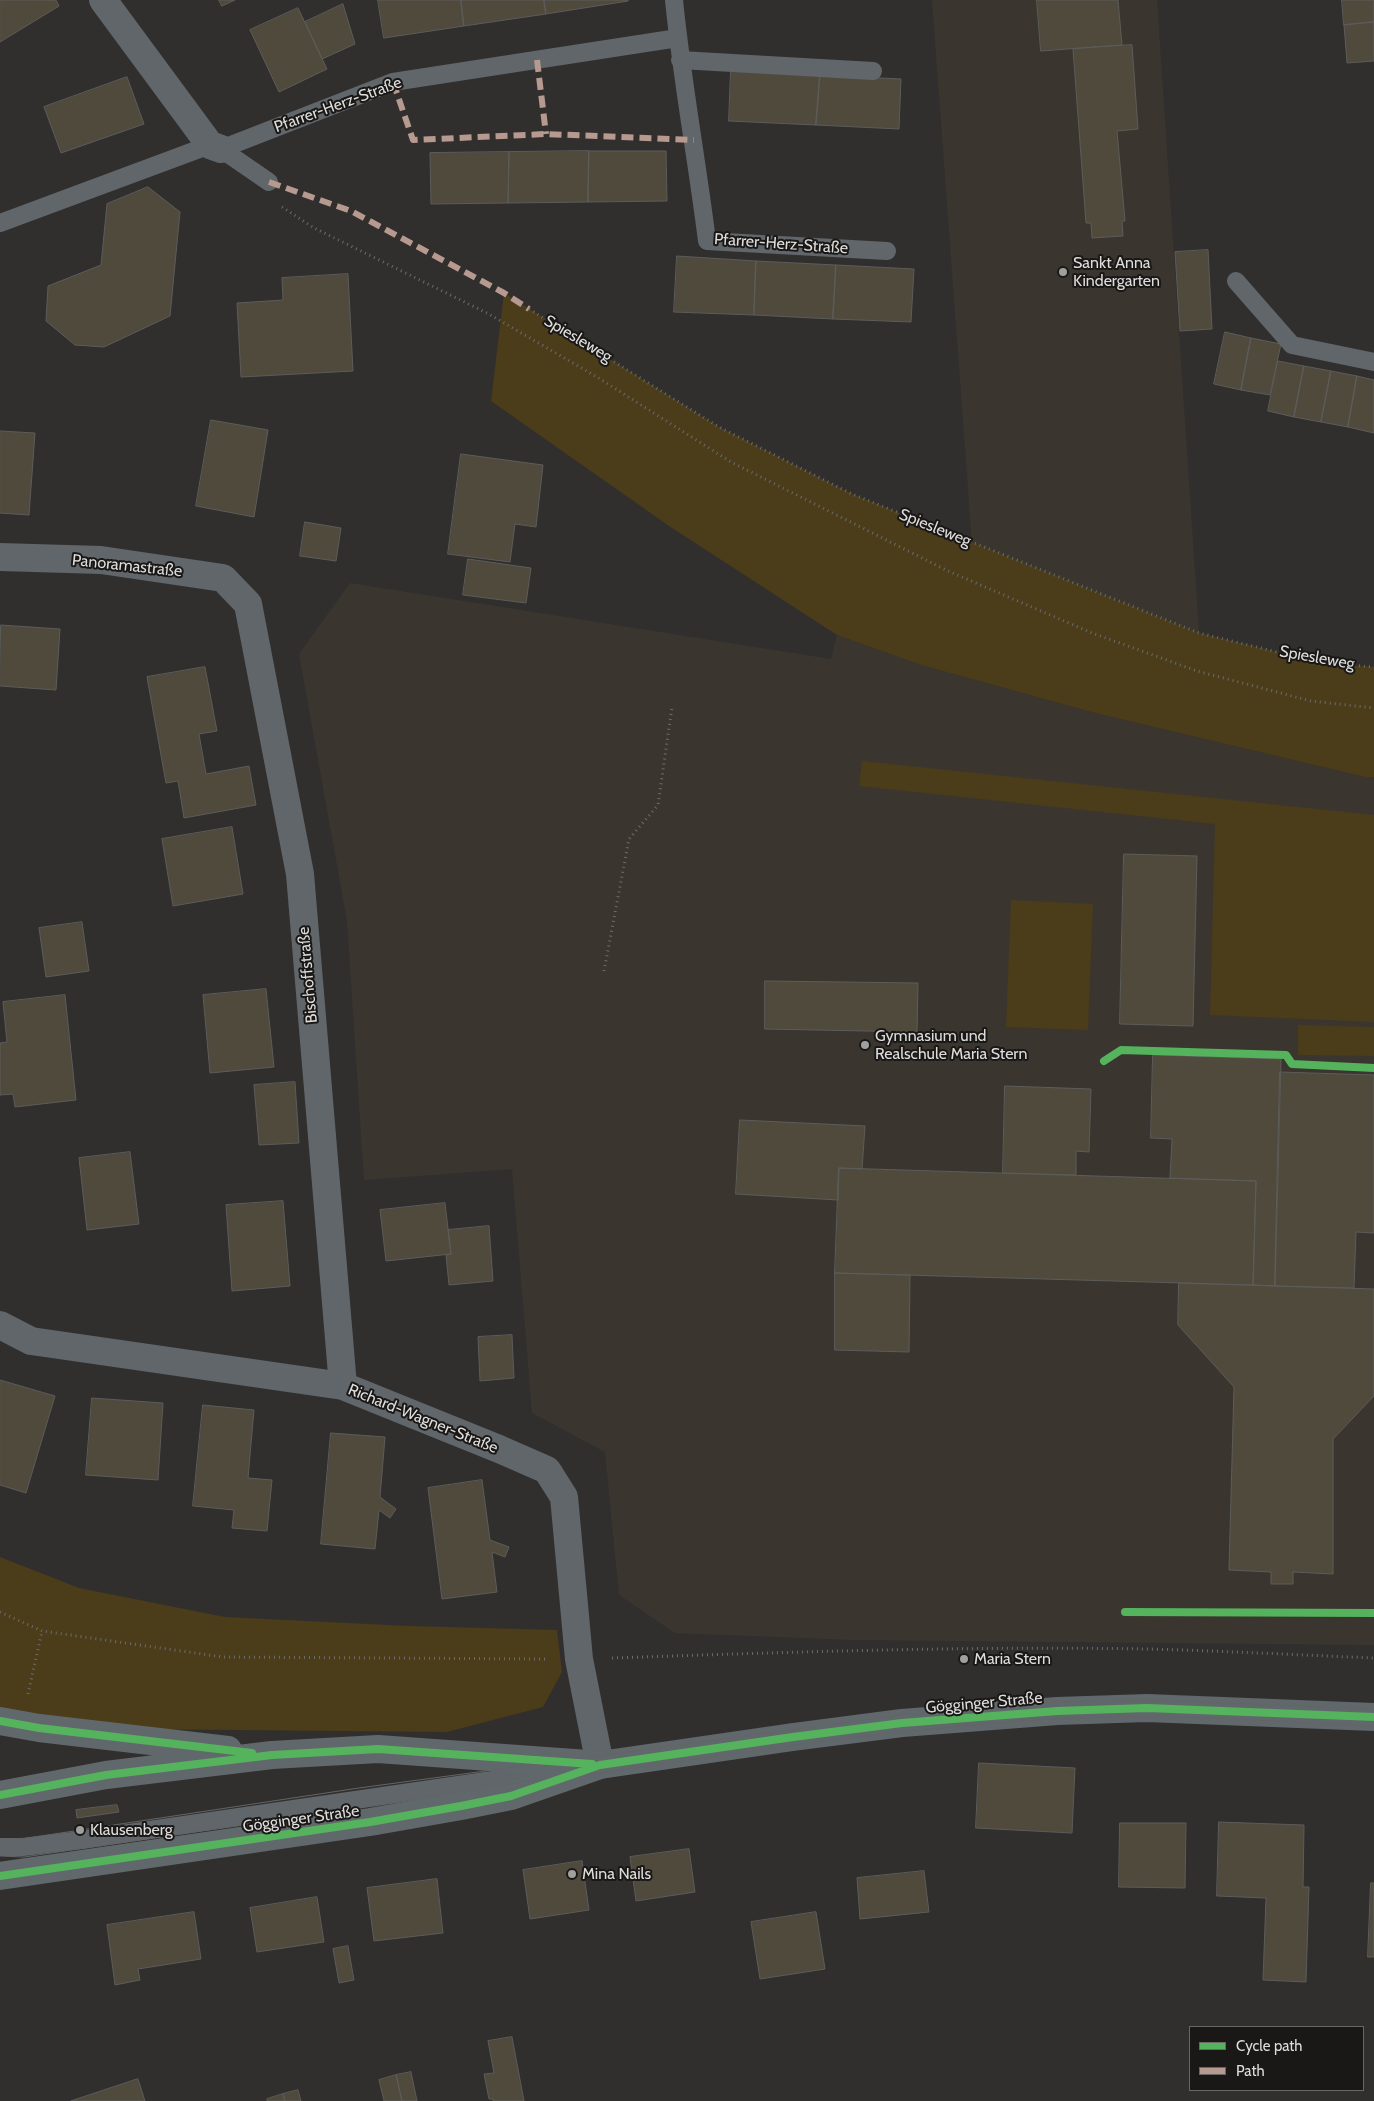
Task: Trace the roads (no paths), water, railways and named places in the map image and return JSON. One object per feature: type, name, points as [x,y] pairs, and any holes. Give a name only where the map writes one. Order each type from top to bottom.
[{"type":"main road","name":"Gögginger Straße","points":[[0,1876],[370,1822],[452,1808],[511,1796],[600,1765],[902,1723],[1057,1711],[1147,1708],[1374,1717]]},
{"type":"main road","points":[[10,1723],[272,1755]]},
{"type":"main road","name":"Gögginger Straße","points":[[0,1794],[106,1776],[272,1755],[378,1749],[600,1765]]},
{"type":"street","points":[[103,0],[215,147]]},
{"type":"street","name":"Panoramastraße","points":[[0,557],[101,560],[224,578]]},
{"type":"street","name":"Bischoffstraße","points":[[224,578],[248,604],[300,874],[343,1386]]},
{"type":"street","name":"Richard-Wagner-Straße","points":[[0,1325],[31,1341],[343,1386],[547,1470],[564,1498],[579,1659],[600,1765]]},
{"type":"lane","name":"Pfarrer-Herz-Straße","points":[[674,0],[680,60],[694,140],[707,241],[887,251]]},
{"type":"lane","name":"Pfarrer-Herz-Straße","points":[[0,223],[393,82],[678,38]]},
{"type":"lane","points":[[680,60],[873,71]]},
{"type":"lane","points":[[215,147],[269,182]]},
{"type":"lane","points":[[1236,281],[1292,345],[1374,362]]},
{"type":"lane","points":[[0,1847],[22,1847],[81,1840],[600,1765]]},
{"type":"tram line","points":[[0,1839],[21,1839],[359,1788],[901,1715],[1056,1702],[1147,1700],[1374,1709]]},
{"type":"tram line","points":[[0,1856],[24,1857],[575,1774],[601,1773],[715,1756],[943,1728],[1097,1717],[1216,1718],[1374,1726]]},
{"type":"place","name":"Sankt Anna Kindergarten","points":[[1063,272]]},
{"type":"place","name":"Gymnasium und Realschule Maria Stern","points":[[865,1045]]},
{"type":"place","name":"Maria Stern","points":[[964,1659]]},
{"type":"place","name":"Klausenberg","points":[[80,1830]]},
{"type":"place","name":"Mina Nails","points":[[572,1874]]}]
